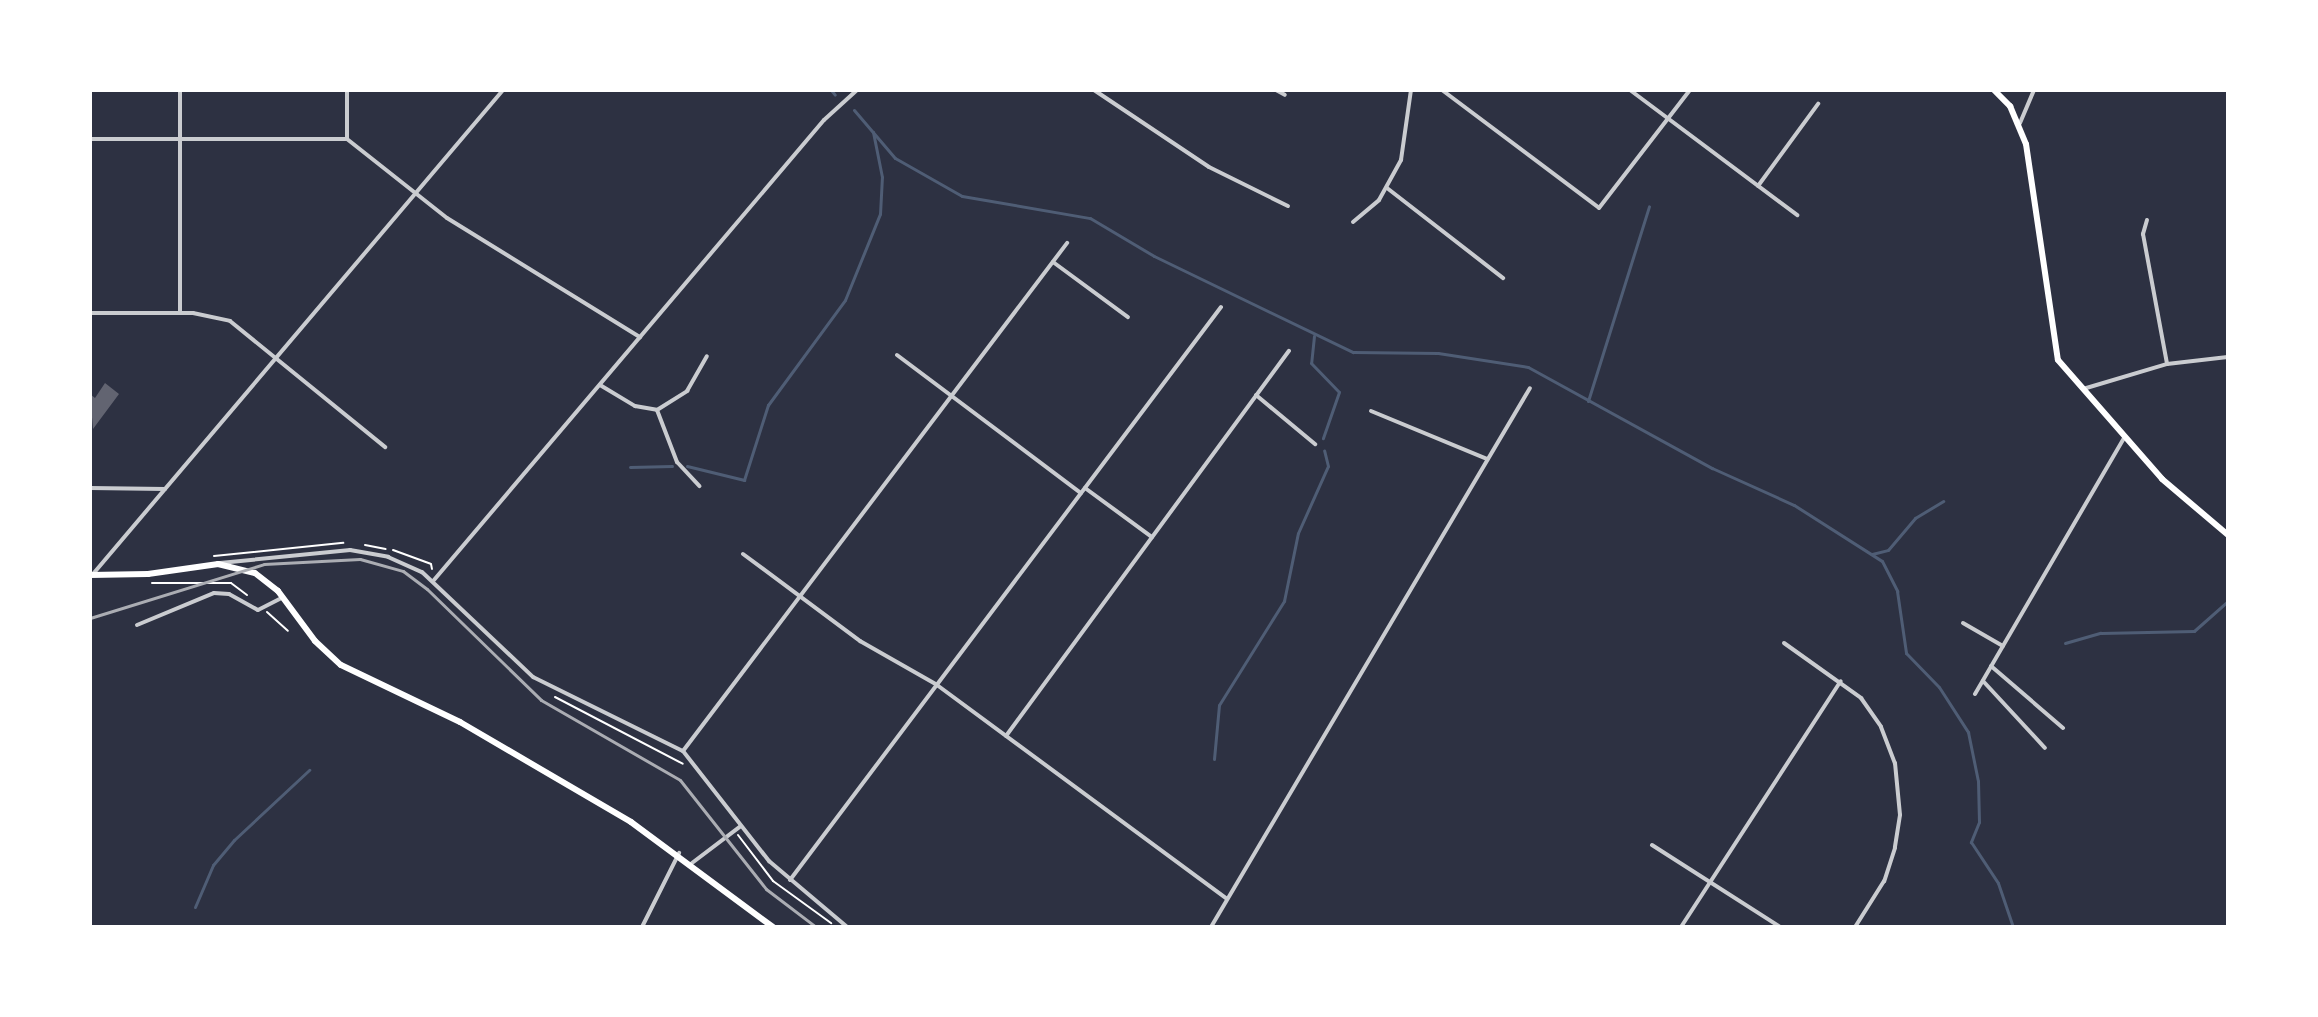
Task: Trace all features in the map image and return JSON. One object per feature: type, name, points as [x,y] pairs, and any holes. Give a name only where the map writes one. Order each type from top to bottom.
[{"type":"main road","points":[[1994,90],[2020,123],[2038,205],[2052,344],[2081,390],[2124,438],[2182,498],[2228,535]]},
{"type":"main road","points":[[91,575],[148,574],[218,564],[255,573],[283,597],[315,641],[341,665],[460,722],[679,853],[773,927]]},
{"type":"street","points":[[180,90],[180,313]]},
{"type":"street","points":[[347,90],[347,139]]},
{"type":"street","points":[[91,575],[503,90]]},
{"type":"street","points":[[434,580],[824,120],[857,90]]},
{"type":"street","points":[[1094,90],[1209,167],[1288,206]]},
{"type":"street","points":[[1276,90],[1285,95]]},
{"type":"street","points":[[1353,222],[1387,188],[1405,146],[1411,90]]},
{"type":"street","points":[[1442,90],[1599,208],[1690,90]]},
{"type":"street","points":[[1630,90],[1797,215]]},
{"type":"street","points":[[2020,123],[2034,90]]},
{"type":"street","points":[[1758,186],[1818,104]]},
{"type":"street","points":[[90,139],[347,139],[415,194],[640,337]]},
{"type":"street","points":[[1387,188],[1503,278]]},
{"type":"street","points":[[2147,220],[2143,234],[2167,364]]},
{"type":"street","points":[[683,751],[1067,243]]},
{"type":"street","points":[[1053,262],[1128,317]]},
{"type":"street","points":[[789,881],[1221,307]]},
{"type":"street","points":[[90,313],[180,313],[230,321],[277,356],[385,447]]},
{"type":"street","points":[[1006,736],[1289,351]]},
{"type":"street","points":[[897,355],[1083,491],[1152,537]]},
{"type":"street","points":[[600,385],[635,406],[657,410],[687,391],[707,356]]},
{"type":"street","points":[[2081,390],[2167,364],[2228,357]]},
{"type":"street","points":[[1211,927],[1530,388]]},
{"type":"street","points":[[1256,395],[1315,444]]},
{"type":"street","points":[[657,410],[677,462],[699,486]]},
{"type":"street","points":[[1371,411],[1488,459]]},
{"type":"street","points":[[1975,694],[2124,438]]},
{"type":"street","points":[[90,488],[165,489]]},
{"type":"street","points":[[218,564],[350,550],[388,557],[434,580],[533,677],[683,751],[741,826],[789,881],[847,927]]},
{"type":"street","points":[[743,554],[860,641],[937,685],[1227,898]]},
{"type":"street","points":[[137,625],[214,593],[229,594],[258,610],[283,597]]},
{"type":"street","points":[[1963,623],[2003,646]]},
{"type":"street","points":[[1784,643],[1841,681],[1881,727],[1895,763],[1900,796],[1890,865],[1855,927]]},
{"type":"street","points":[[1991,666],[2063,728]]},
{"type":"street","points":[[1681,927],[1841,681]]},
{"type":"street","points":[[1983,681],[2045,748]]},
{"type":"street","points":[[692,863],[741,826]]},
{"type":"street","points":[[1652,845],[1780,927]]},
{"type":"street","points":[[642,927],[679,853]]},
{"type":"path","points":[[152,584],[231,583],[258,604]]},
{"type":"path","points":[[271,615],[288,631]]},
{"type":"path","points":[[533,677],[569,707],[667,753],[692,771]]},
{"type":"path","points":[[738,835],[773,881],[837,927]]},
{"type":"building","points":[[105,383],[119,394],[93,429],[90,394],[95,398]]},
{"type":"waterway","points":[[831,90],[835,95]]},
{"type":"waterway","points":[[854,110],[895,158],[962,196],[1090,218],[1154,256],[1353,352],[1438,353],[1528,367],[1712,468],[1794,505],[1882,561],[1897,591],[1906,653],[1939,687],[1968,732],[1978,781],[1979,822],[1971,842],[1998,883],[2013,927]]},
{"type":"waterway","points":[[687,466],[744,480],[768,405],[845,300],[880,214],[882,177],[873,132]]},
{"type":"waterway","points":[[1588,401],[1649,206]]},
{"type":"waterway","points":[[1314,336],[1311,363],[1339,392],[1323,438]]},
{"type":"waterway","points":[[1214,759],[1219,705],[1284,601],[1298,533],[1328,466],[1324,450]]},
{"type":"waterway","points":[[630,467],[672,466]]},
{"type":"waterway","points":[[1872,554],[1888,550],[1915,518],[1943,501]]},
{"type":"waterway","points":[[2065,643],[2101,633],[2194,631],[2228,601]]},
{"type":"waterway","points":[[195,907],[213,865],[234,840],[309,770]]},
{"type":"railway","points":[[90,618],[264,564],[360,559],[403,571],[427,589],[541,700],[680,780],[766,889],[816,927]]}]
